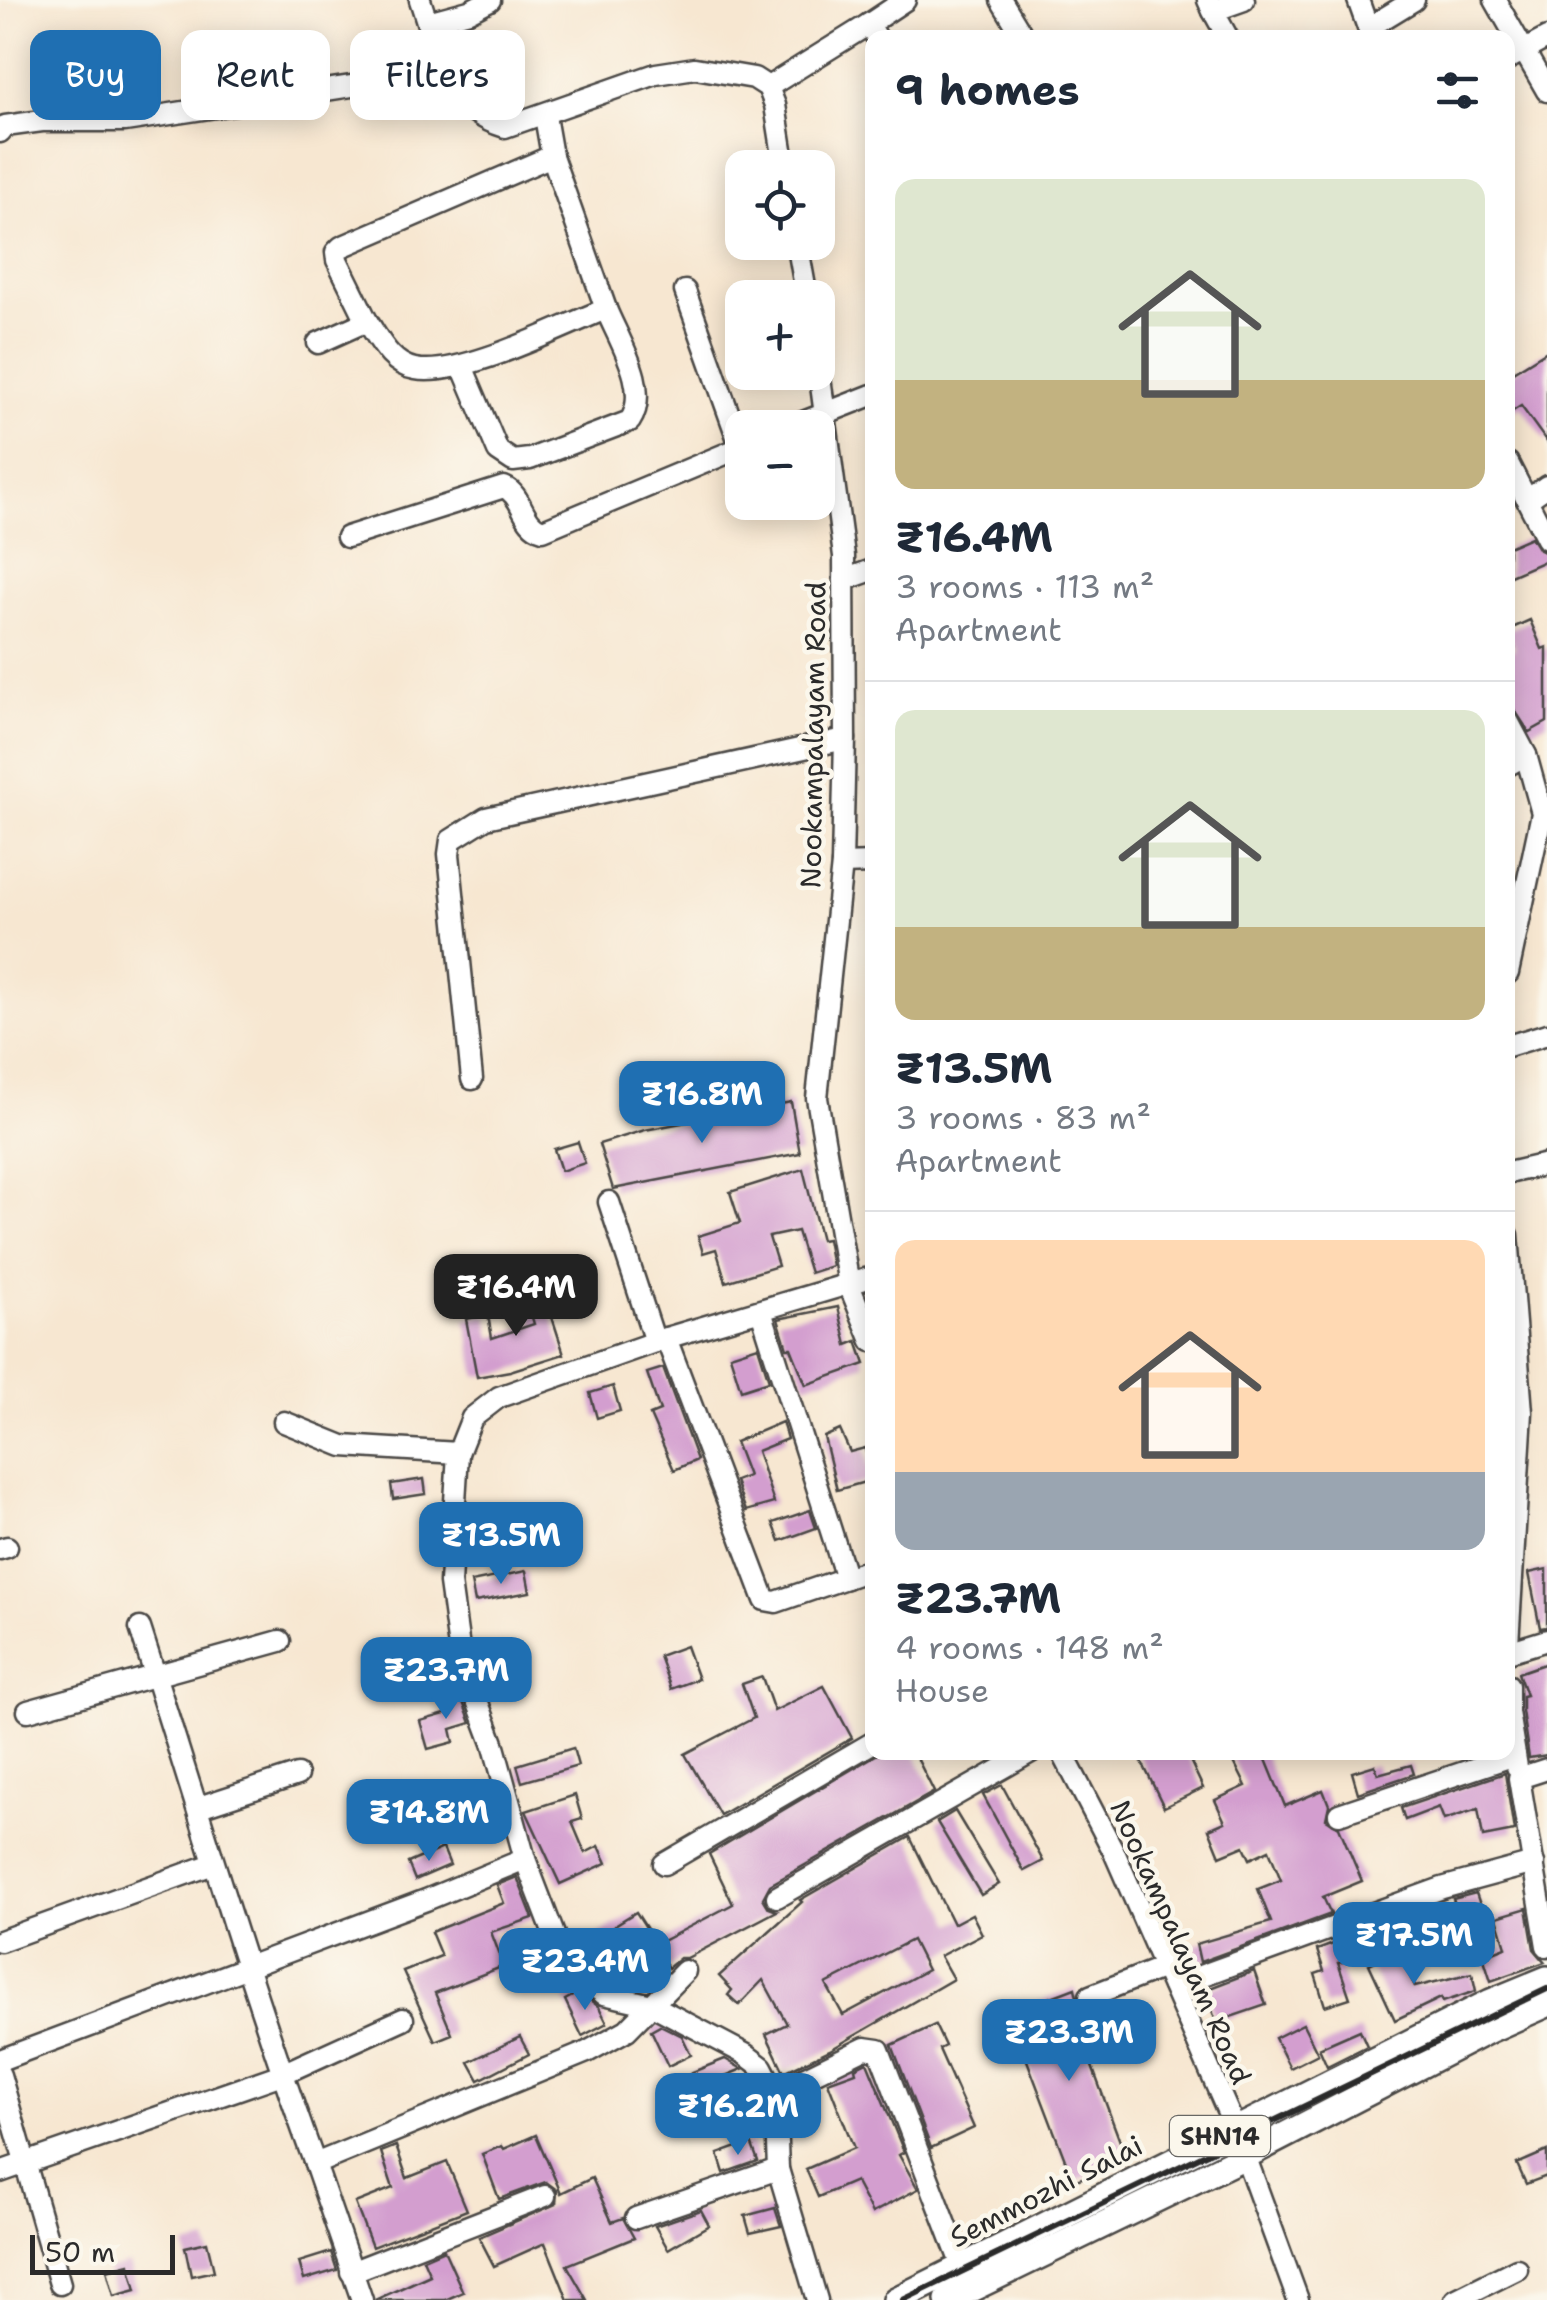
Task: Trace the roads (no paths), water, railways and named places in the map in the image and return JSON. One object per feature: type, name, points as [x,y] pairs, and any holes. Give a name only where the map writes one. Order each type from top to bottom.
[{"type":"main road","name":"Semmozhi Salai","points":[[896,2300],[1474,2010],[1547,1979]]},
{"type":"main road","name":"Semmozhi Salai","points":[[948,2300],[1547,2004]]},
{"type":"street","points":[[420,0],[430,30]]},
{"type":"street","points":[[428,22],[469,11],[490,0]]},
{"type":"street","points":[[874,30],[906,0]]},
{"type":"street","points":[[1001,0],[1019,30]]},
{"type":"street","points":[[1224,30],[1211,6],[1244,0]]},
{"type":"street","points":[[1358,0],[1368,30]]},
{"type":"street","points":[[1373,30],[1414,0]]},
{"type":"street","points":[[1495,0],[1506,30]]},
{"type":"street","points":[[768,88],[865,35]]},
{"type":"street","points":[[1547,38],[1515,56],[1547,91]]},
{"type":"street","points":[[484,120],[505,127],[656,74],[695,68],[754,78],[768,88],[782,150]]},
{"type":"street","points":[[0,132],[5,126],[42,120],[125,120],[350,86]]},
{"type":"street","points":[[462,366],[498,451],[512,461],[530,459],[630,421],[636,412],[639,393],[552,156],[545,116]]},
{"type":"street","points":[[552,156],[350,240],[336,252],[337,260],[386,350],[400,363],[416,369],[462,366],[606,309]]},
{"type":"street","points":[[686,291],[729,410]]},
{"type":"street","points":[[318,343],[367,321]]},
{"type":"street","points":[[831,410],[865,398]]},
{"type":"street","points":[[346,537],[504,487],[512,492],[530,524],[543,530],[725,454]]},
{"type":"street","points":[[1515,477],[1547,540]]},
{"type":"street","name":"Nookampalayam Road","points":[[835,484],[844,556],[842,864],[816,1098],[850,1285],[865,1323]]},
{"type":"street","points":[[1527,500],[1547,486]]},
{"type":"street","points":[[844,580],[865,572]]},
{"type":"street","points":[[472,1079],[449,854],[451,840],[486,818],[845,739]]},
{"type":"street","points":[[1515,940],[1542,813],[1517,760]]},
{"type":"street","points":[[842,864],[865,862]]},
{"type":"street","points":[[1515,1044],[1547,1034]]},
{"type":"street","points":[[1515,1171],[1547,1164]]},
{"type":"street","points":[[609,1202],[765,1600],[776,1602],[865,1571]]},
{"type":"street","points":[[817,2300],[778,2169],[776,2092],[762,2067],[652,2005],[604,1994],[581,1976],[558,1944],[525,1858],[493,1744],[460,1655],[450,1583],[458,1453],[472,1418],[499,1397],[660,1340],[865,1279]]},
{"type":"street","points":[[762,1310],[846,1578]]},
{"type":"street","points":[[1515,1324],[1522,1412],[1515,1530]]},
{"type":"street","points":[[284,1422],[343,1446],[458,1453]]},
{"type":"street","points":[[140,1628],[282,2074],[362,2300]]},
{"type":"street","points":[[1515,1647],[1547,1640]]},
{"type":"street","points":[[28,1711],[280,1641]]},
{"type":"street","points":[[664,1864],[865,1748]]},
{"type":"street","points":[[1515,1755],[1547,1944]]},
{"type":"street","points":[[777,1897],[1016,1760]]},
{"type":"street","name":"Nookampalayam Road","points":[[1072,1760],[1236,2128],[1298,2300]]},
{"type":"street","points":[[1340,1814],[1500,1760]]},
{"type":"street","points":[[1519,1778],[1547,1769]]},
{"type":"street","points":[[198,1807],[297,1775]]},
{"type":"street","points":[[0,2060],[525,1858]]},
{"type":"street","points":[[1090,1996],[1168,1977],[1442,1888],[1534,1863]]},
{"type":"street","points":[[0,1941],[213,1864]]},
{"type":"street","points":[[315,2164],[586,2052],[627,2030],[686,1970]]},
{"type":"street","points":[[0,2172],[282,2074],[403,2018]]},
{"type":"street","points":[[776,2092],[865,2048],[879,2050],[962,2266]]},
{"type":"street","points":[[0,2074],[60,2284]]},
{"type":"street","points":[[636,2218],[778,2169]]},
{"type":"street","points":[[352,2272],[545,2196]]},
{"type":"street","points":[[1454,2300],[1516,2269]]},
{"type":"railway","points":[[903,2300],[1547,1989]]}]
